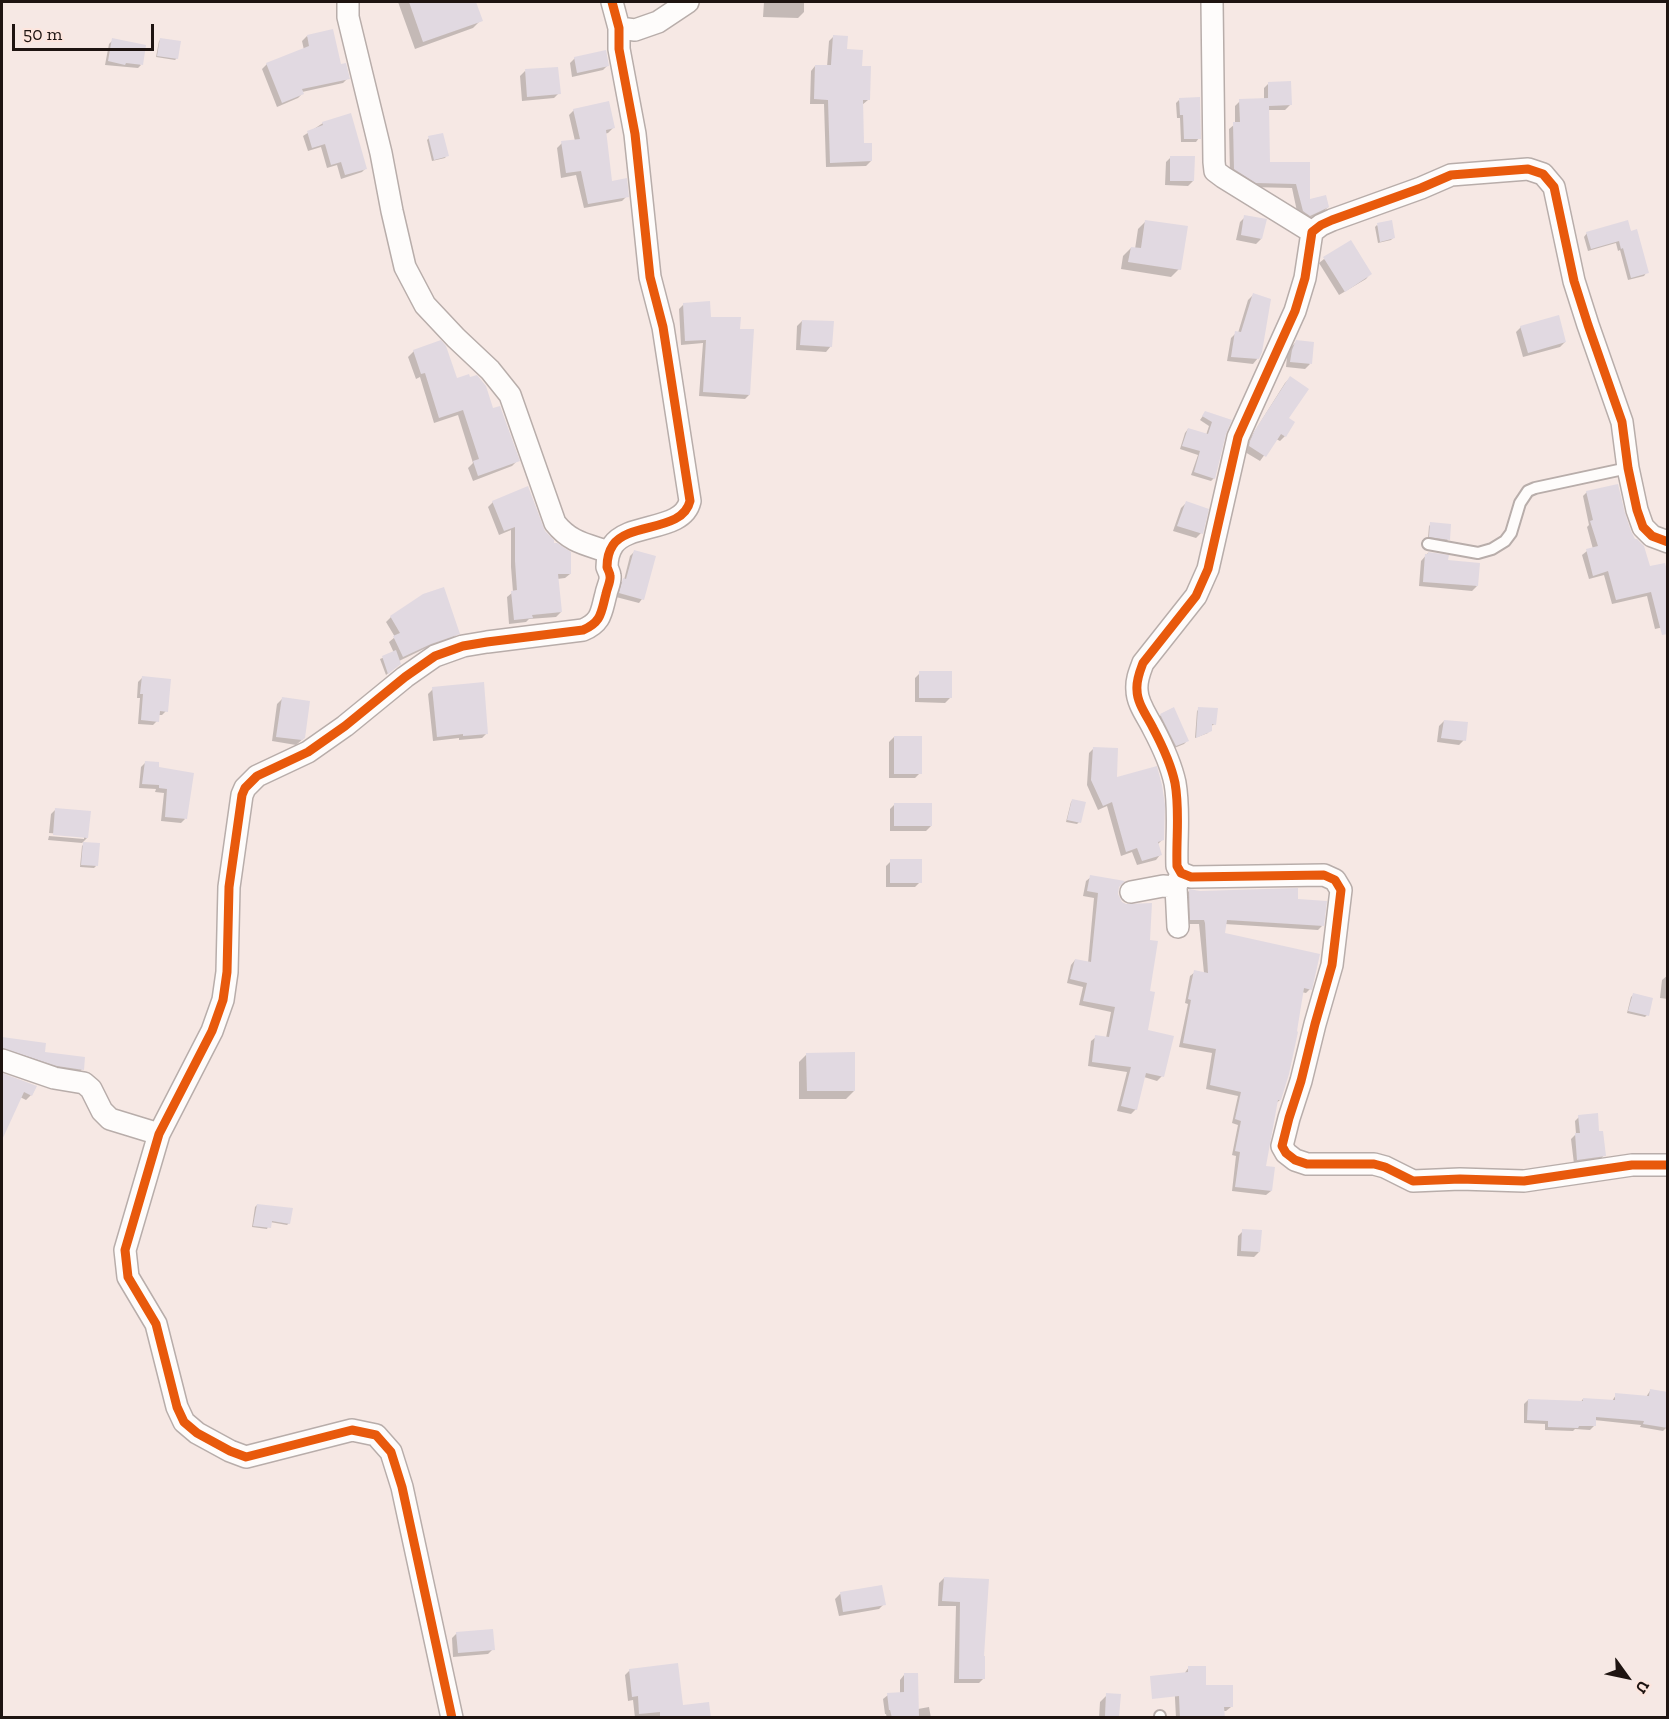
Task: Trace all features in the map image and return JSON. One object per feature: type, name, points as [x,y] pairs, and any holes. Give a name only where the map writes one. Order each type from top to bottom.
[{"type":"street","points":[[348,2],[348,17],[381,153],[405,267],[425,305],[490,370],[510,395],[555,523],[573,540],[609,552]]},
{"type":"street","points":[[452,1718],[402,1487],[391,1452],[376,1435],[352,1430],[246,1457],[230,1452],[197,1433],[184,1422],[177,1407],[156,1324],[128,1277],[125,1250],[159,1134],[212,1031],[223,1000],[227,972],[229,887],[239,806],[245,788],[265,771],[308,752],[345,726],[405,676],[435,656],[463,646],[583,630],[591,626],[600,617],[610,576],[609,552],[618,539],[682,516],[689,508],[690,501],[663,327],[650,277],[635,134],[619,49],[619,28],[612,2]]},
{"type":"street","points":[[619,28],[634,30],[658,22],[688,2]]},
{"type":"street","points":[[1212,2],[1215,171],[1312,232]]},
{"type":"street","points":[[1178,927],[1178,815],[1175,783],[1158,737],[1139,701],[1138,676],[1143,663],[1197,596],[1208,569],[1238,437],[1294,311],[1305,278],[1312,232],[1332,220],[1451,175],[1528,169],[1543,174],[1554,187],[1574,280],[1622,422],[1628,468],[1642,527],[1652,536],[1668,542]]},
{"type":"street","points":[[1131,892],[1163,886],[1191,877],[1324,875],[1332,878],[1339,885],[1341,890],[1332,965],[1282,1146],[1286,1153],[1295,1160],[1307,1164],[1374,1164],[1413,1180],[1524,1181],[1632,1166],[1668,1165]]},
{"type":"street","points":[[2,1060],[54,1078],[84,1083],[91,1089],[102,1111],[110,1119],[159,1134]]},
{"type":"lane","points":[[1428,544],[1478,553],[1492,549],[1504,542],[1511,533],[1520,503],[1528,491],[1628,468]]},
{"type":"building","points":[[409,2],[476,2],[483,21],[423,42]]},
{"type":"building","points":[[333,29],[341,64],[346,63],[350,79],[302,89],[304,94],[282,103],[266,63],[309,46],[307,35]]},
{"type":"building","points":[[833,35],[848,36],[847,49],[863,50],[862,66],[871,66],[870,100],[863,100],[864,143],[872,143],[872,161],[830,163],[828,100],[814,99],[815,65],[831,65]]},
{"type":"building","points":[[112,38],[146,45],[143,65],[126,63],[125,65],[108,61]]},
{"type":"building","points":[[160,38],[181,41],[178,59],[157,56]]},
{"type":"building","points":[[606,50],[609,66],[577,73],[574,57]]},
{"type":"building","points":[[558,67],[561,94],[527,97],[525,69]]},
{"type":"building","points":[[1291,81],[1292,105],[1269,106],[1270,162],[1310,162],[1310,199],[1326,195],[1329,207],[1310,216],[1303,211],[1296,184],[1256,183],[1234,169],[1233,122],[1240,122],[1239,99],[1268,98],[1268,82]]},
{"type":"building","points":[[1200,97],[1201,139],[1184,139],[1183,115],[1180,115],[1179,98]]},
{"type":"building","points":[[609,101],[615,128],[606,130],[612,181],[627,178],[629,197],[588,204],[581,171],[566,173],[561,141],[580,139],[573,109]]},
{"type":"building","points":[[351,113],[367,169],[345,175],[341,162],[331,165],[325,144],[312,148],[307,131],[323,125],[322,122]]},
{"type":"building","points":[[443,133],[449,156],[434,160],[428,136]]},
{"type":"building","points":[[1170,156],[1195,156],[1194,181],[1170,181]]},
{"type":"building","points":[[1244,215],[1267,219],[1262,239],[1241,235]]},
{"type":"building","points":[[1145,220],[1188,226],[1181,270],[1128,262],[1131,247],[1141,248]]},
{"type":"building","points":[[1392,220],[1395,238],[1380,242],[1377,223]]},
{"type":"building","points":[[1628,220],[1631,231],[1637,229],[1649,273],[1631,278],[1619,241],[1591,249],[1586,232]]},
{"type":"building","points":[[1351,240],[1372,274],[1345,292],[1323,257]]},
{"type":"building","points":[[1253,293],[1271,299],[1262,352],[1259,359],[1231,357],[1235,331],[1241,332]]},
{"type":"building","points":[[710,301],[711,317],[741,317],[740,329],[754,329],[750,395],[703,392],[706,340],[685,341],[683,303]]},
{"type":"building","points":[[1559,315],[1566,342],[1528,353],[1520,326]]},
{"type":"building","points":[[802,320],[834,321],[832,347],[800,345]]},
{"type":"building","points":[[441,340],[446,346],[457,378],[469,374],[470,377],[477,375],[486,386],[493,408],[500,406],[520,461],[478,476],[473,461],[479,459],[463,410],[439,418],[425,373],[421,374],[413,350]]},
{"type":"building","points":[[1296,340],[1314,342],[1312,364],[1290,362]]},
{"type":"building","points":[[1290,376],[1309,389],[1289,418],[1295,422],[1286,437],[1281,434],[1266,457],[1249,446],[1250,441]]},
{"type":"building","points":[[1205,411],[1232,420],[1226,434],[1215,479],[1194,472],[1200,451],[1182,446],[1188,428],[1208,434],[1212,422],[1202,416]]},
{"type":"building","points":[[1618,484],[1631,531],[1635,539],[1644,546],[1650,566],[1665,563],[1668,574],[1668,634],[1662,635],[1651,592],[1616,600],[1608,571],[1593,576],[1586,549],[1598,546],[1590,521],[1593,520],[1586,491]]},
{"type":"building","points":[[528,486],[545,531],[554,543],[571,552],[571,574],[558,574],[562,612],[532,615],[533,618],[514,620],[511,591],[517,590],[515,527],[504,531],[492,501]]},
{"type":"building","points":[[1186,501],[1209,509],[1203,534],[1177,526]]},
{"type":"building","points":[[1430,522],[1451,524],[1450,540],[1429,537]]},
{"type":"building","points":[[634,550],[656,556],[644,600],[619,593],[623,578],[626,579]]},
{"type":"building","points":[[1428,552],[1449,555],[1448,560],[1480,563],[1478,586],[1423,582],[1425,554]]},
{"type":"building","points":[[444,587],[460,634],[403,657],[393,636],[400,633],[390,616],[423,594]]},
{"type":"building","points":[[396,650],[401,664],[388,674],[382,656]]},
{"type":"building","points":[[919,671],[952,671],[952,698],[919,698]]},
{"type":"building","points":[[142,676],[171,679],[168,712],[160,711],[159,722],[141,720]]},
{"type":"building","points":[[484,682],[488,734],[437,737],[432,687]]},
{"type":"building","points":[[282,697],[310,701],[305,738],[302,740],[276,737]]},
{"type":"building","points":[[1174,707],[1189,741],[1176,746],[1160,714]]},
{"type":"building","points":[[1198,707],[1218,708],[1216,725],[1212,724],[1212,731],[1196,738]]},
{"type":"building","points":[[1444,720],[1468,722],[1466,741],[1441,738]]},
{"type":"building","points":[[894,736],[922,736],[922,774],[894,774]]},
{"type":"building","points":[[1093,747],[1118,748],[1117,777],[1157,766],[1165,805],[1164,840],[1158,842],[1162,855],[1142,861],[1137,848],[1126,852],[1112,802],[1103,806],[1091,780]]},
{"type":"building","points":[[145,761],[159,762],[159,767],[194,773],[187,819],[165,817],[167,789],[159,788],[159,785],[142,784]]},
{"type":"building","points":[[1072,799],[1086,802],[1081,823],[1067,820]]},
{"type":"building","points":[[894,803],[932,803],[932,826],[894,826]]},
{"type":"building","points":[[55,808],[91,811],[88,838],[53,835]]},
{"type":"building","points":[[83,842],[100,843],[98,866],[81,865]]},
{"type":"building","points":[[890,859],[922,859],[922,883],[890,883]]},
{"type":"building","points":[[1090,875],[1125,881],[1119,887],[1118,894],[1122,902],[1126,904],[1152,903],[1150,940],[1158,941],[1150,991],[1155,992],[1148,1030],[1174,1036],[1164,1077],[1146,1073],[1137,1110],[1121,1106],[1131,1067],[1092,1062],[1095,1035],[1109,1037],[1115,1007],[1083,1001],[1087,983],[1070,979],[1075,959],[1091,962],[1098,893],[1087,891]]},
{"type":"building","points":[[1298,888],[1298,899],[1327,901],[1324,926],[1227,920],[1225,933],[1320,954],[1312,990],[1304,988],[1289,1074],[1281,1100],[1278,1100],[1266,1166],[1275,1167],[1272,1191],[1235,1187],[1240,1152],[1235,1151],[1241,1121],[1235,1119],[1241,1092],[1210,1085],[1216,1049],[1183,1043],[1194,970],[1208,973],[1205,923],[1204,920],[1190,920],[1189,889],[1200,891]]},
{"type":"building","points":[[1633,993],[1653,998],[1649,1016],[1628,1011]]},
{"type":"building","points":[[2,1037],[46,1043],[45,1052],[85,1057],[84,1070],[57,1066],[2,1048]]},
{"type":"building","points":[[855,1052],[855,1091],[807,1091],[806,1053]]},
{"type":"building","points":[[2,1073],[37,1086],[32,1096],[24,1092],[2,1140]]},
{"type":"building","points":[[1598,1113],[1599,1131],[1603,1131],[1606,1156],[1577,1160],[1575,1133],[1580,1133],[1578,1115]]},
{"type":"building","points":[[257,1204],[293,1208],[290,1224],[272,1221],[271,1228],[253,1226]]},
{"type":"building","points":[[1242,1229],[1262,1230],[1260,1252],[1241,1251]]},
{"type":"building","points":[[1650,1389],[1668,1392],[1668,1428],[1643,1424],[1644,1421],[1596,1417],[1596,1426],[1579,1426],[1578,1428],[1548,1427],[1548,1421],[1527,1420],[1528,1399],[1615,1400],[1615,1393],[1649,1396]]},
{"type":"building","points":[[944,1577],[989,1579],[984,1656],[985,1679],[959,1679],[960,1602],[942,1601]]},
{"type":"building","points":[[882,1585],[886,1605],[843,1612],[840,1592]]},
{"type":"building","points":[[493,1629],[495,1650],[458,1653],[456,1632]]},
{"type":"building","points":[[678,1663],[683,1705],[709,1702],[711,1718],[660,1718],[660,1712],[639,1714],[638,1696],[632,1697],[629,1669]]},
{"type":"building","points":[[1188,1666],[1206,1666],[1206,1685],[1233,1685],[1233,1707],[1224,1707],[1225,1718],[1180,1718],[1179,1696],[1152,1699],[1150,1676],[1188,1672]]},
{"type":"building","points":[[904,1673],[918,1673],[919,1718],[892,1718],[889,1710],[887,1693],[904,1692]]},
{"type":"building","points":[[1106,1693],[1121,1694],[1119,1717],[1105,1716]]},
{"type":"cycle path","points":[[452,1718],[402,1487],[391,1452],[376,1435],[352,1430],[246,1457],[197,1433],[184,1422],[177,1407],[156,1324],[128,1277],[125,1250],[159,1134],[212,1031],[223,1000],[227,972],[229,887],[242,795],[245,788],[257,776],[308,752],[435,656],[463,646],[583,630],[594,624],[602,611],[610,580],[607,564],[613,545],[631,533],[677,518],[685,511],[690,501],[663,327],[650,277],[635,134],[619,49],[619,28],[612,2]]},
{"type":"cycle path","points":[[1668,542],[1652,536],[1643,527],[1637,510],[1628,468],[1622,422],[1574,281],[1554,187],[1543,174],[1528,169],[1451,175],[1332,220],[1312,232],[1305,278],[1295,311],[1238,437],[1208,569],[1196,596],[1143,663],[1137,686],[1140,705],[1163,748],[1175,783],[1178,814],[1177,866],[1181,873],[1191,877],[1324,875],[1335,880],[1341,890],[1332,965],[1282,1146],[1286,1153],[1295,1160],[1307,1164],[1374,1164],[1413,1181],[1460,1179],[1524,1181],[1632,1165],[1668,1165]]}]
